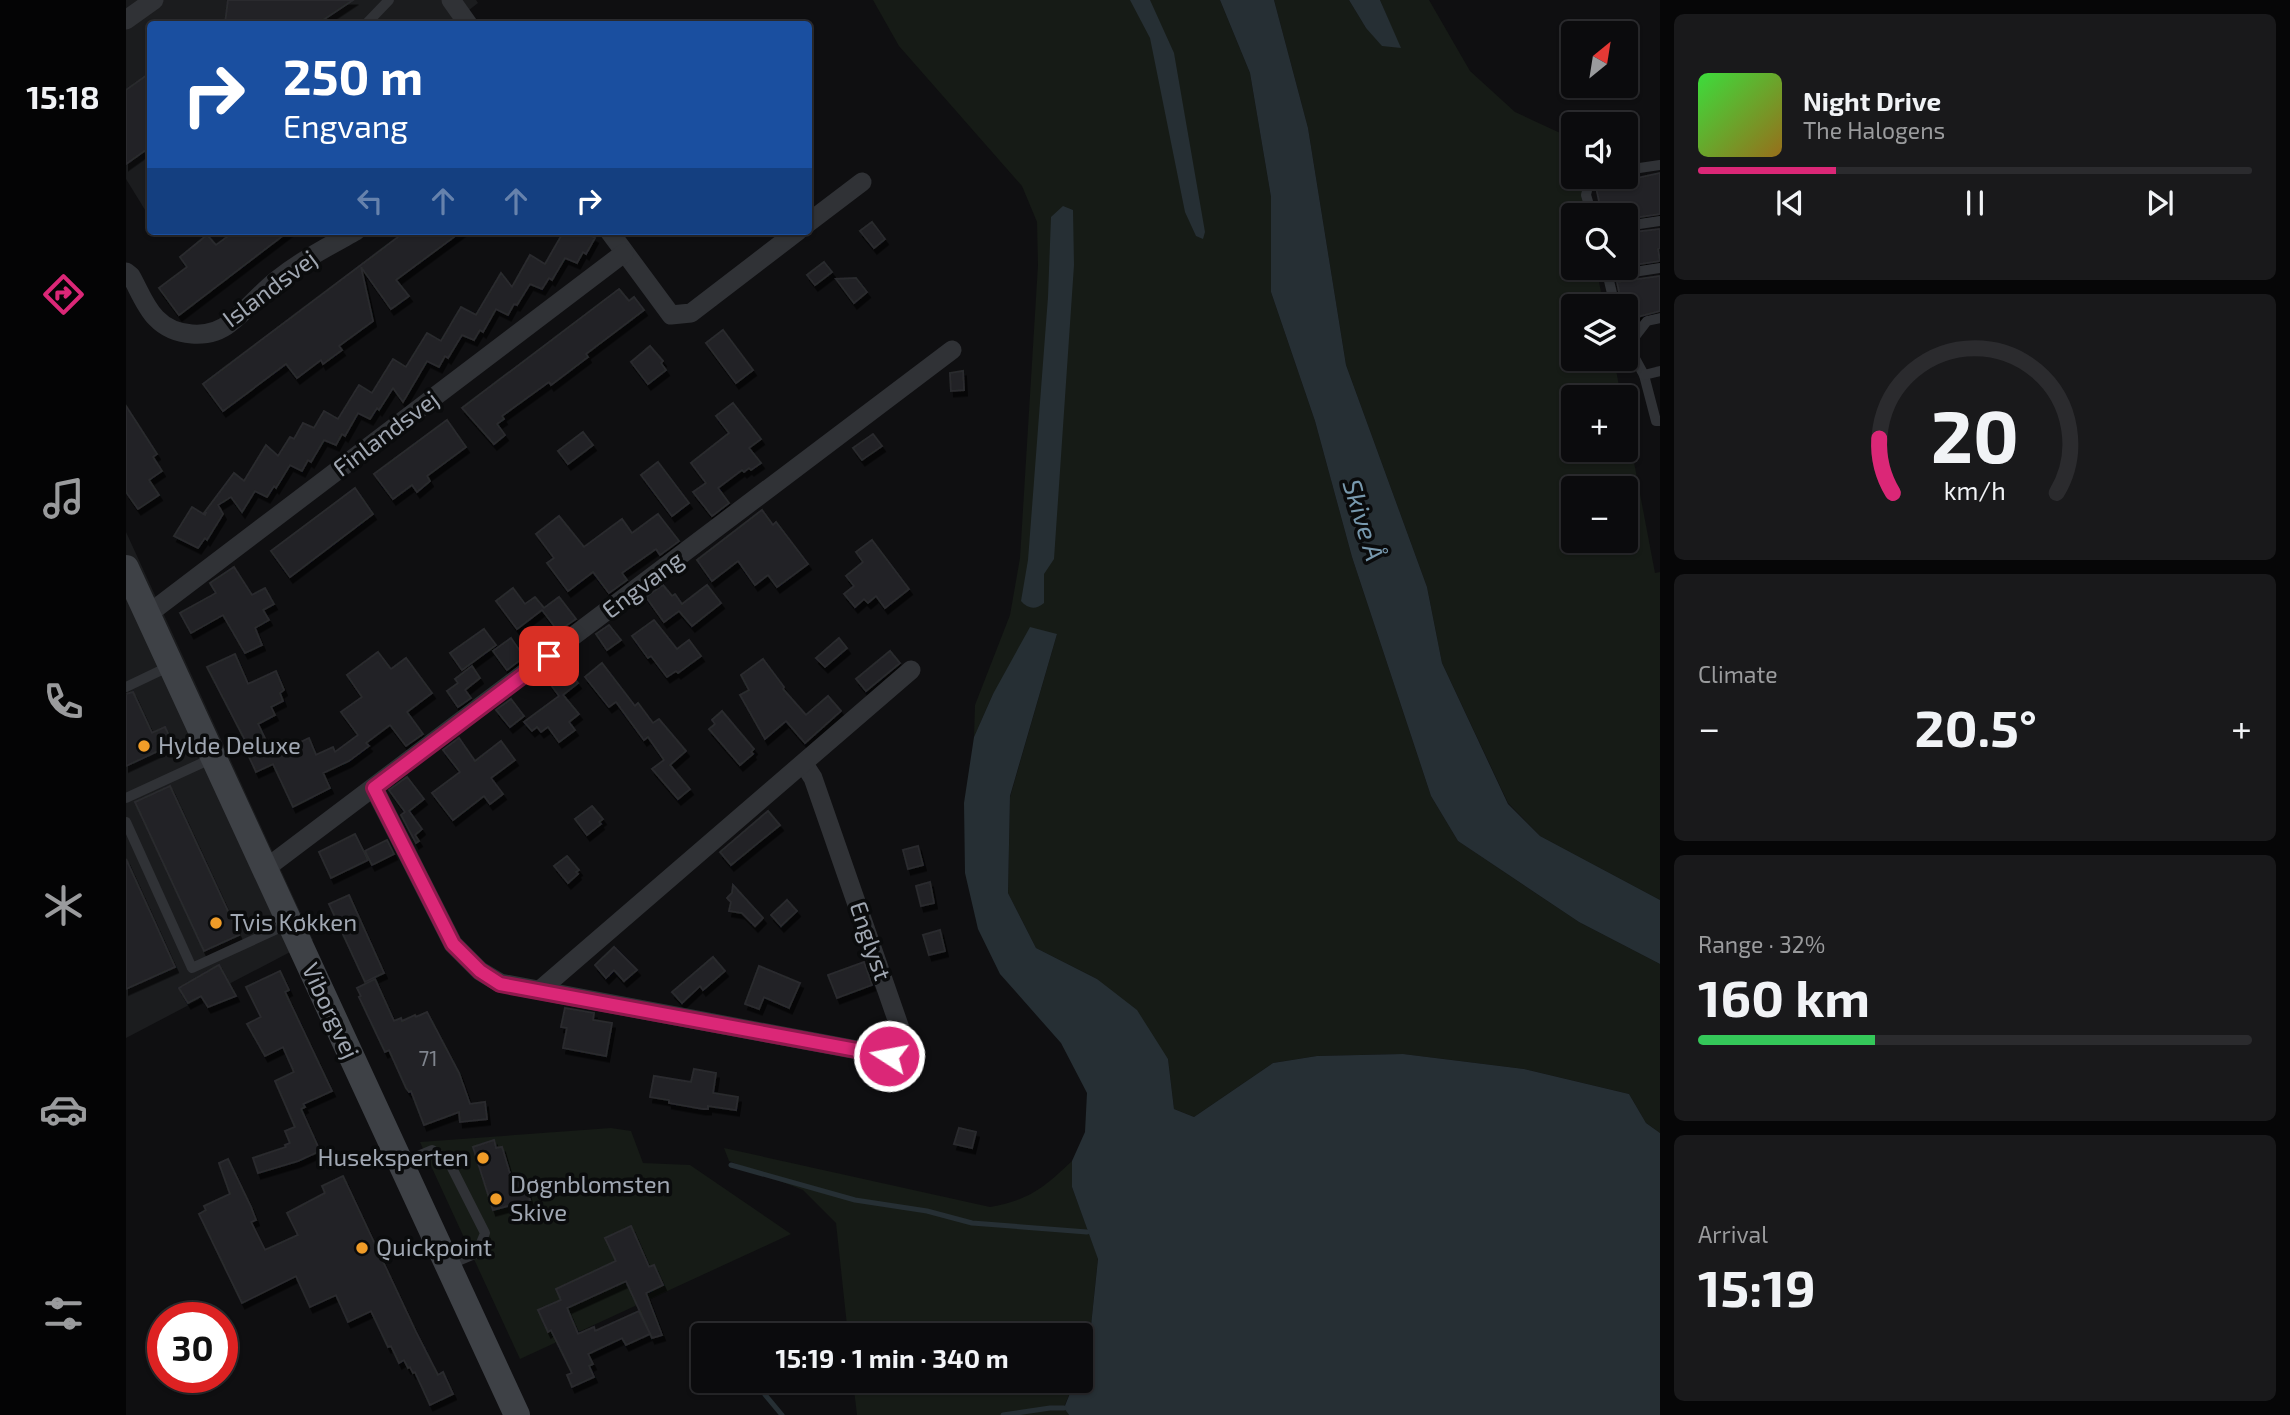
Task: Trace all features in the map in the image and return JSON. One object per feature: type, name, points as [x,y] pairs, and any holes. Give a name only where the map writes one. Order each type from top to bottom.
[{"type":"street","points":[[126,19],[154,0]]},
{"type":"street","points":[[451,0],[466,21]]},
{"type":"street","points":[[812,220],[862,182]]},
{"type":"street","name":"Islandsvej","points":[[126,272],[155,317],[173,330],[187,334],[208,333],[228,326],[286,273],[349,235]]},
{"type":"street","points":[[612,235],[671,315],[691,313],[793,235]]},
{"type":"street","name":"Finlandsvej","points":[[147,615],[624,253]]},
{"type":"street","name":"Engvang","points":[[265,869],[952,350]]},
{"type":"street","name":"Viborgvej","points":[[126,568],[517,1415]]},
{"type":"street","points":[[540,990],[911,670]]},
{"type":"street","name":"Englyst","points":[[374,788],[453,944],[480,971],[500,984],[889,1056],[897,1054],[902,1046],[902,1034],[813,778],[804,764]]},
{"type":"lane","points":[[369,21],[389,0]]},
{"type":"lane","points":[[1638,168],[1660,164]]},
{"type":"lane","points":[[1638,224],[1660,221]]},
{"type":"lane","points":[[1638,270],[1660,268]]},
{"type":"lane","points":[[1638,331],[1647,321],[1660,318]]},
{"type":"lane","points":[[1638,364],[1644,375],[1656,421],[1660,421]]},
{"type":"lane","points":[[1644,375],[1660,371]]},
{"type":"lane","points":[[126,687],[171,666]]},
{"type":"lane","points":[[126,798],[214,758]]},
{"type":"lane","points":[[126,822],[192,968],[290,924]]},
{"type":"lane","points":[[401,1163],[432,1150],[448,1160],[485,1233],[477,1253],[449,1266]]},
{"type":"shaded area","points":[[126,0],[476,0],[478,3],[455,21],[147,21],[147,213],[126,179]]},
{"type":"shaded area","points":[[873,0],[1220,0],[1250,73],[1271,197],[1271,292],[1315,421],[1352,557],[1431,796],[1458,841],[1579,922],[1660,964],[1660,1133],[1646,1123],[1629,1094],[1524,1069],[1403,1054],[1317,1056],[1273,1063],[1194,1117],[1174,1109],[1168,1059],[1097,979],[1036,948],[1008,893],[1010,797],[1057,634],[993,694],[974,737],[975,705],[1010,615],[1020,558],[1038,265],[1037,222],[1022,186],[899,46]]},
{"type":"shaded area","points":[[1274,0],[1349,0],[1366,28],[1400,48],[1380,0],[1429,0],[1470,71],[1515,112],[1561,133],[1561,189],[1581,189],[1584,203],[1561,203],[1561,280],[1599,280],[1601,294],[1561,294],[1561,371],[1616,371],[1619,385],[1561,385],[1561,462],[1634,462],[1637,476],[1561,476],[1561,553],[1638,553],[1638,483],[1655,573],[1660,572],[1660,900],[1540,836],[1508,803],[1442,663],[1427,587],[1346,365],[1308,128]]},
{"type":"shaded area","points":[[126,532],[313,940],[126,1038]]},
{"type":"shaded area","points":[[611,1128],[631,1131],[643,1163],[690,1165],[791,1234],[520,1359],[420,1142]]},
{"type":"shaded area","points":[[724,1148],[990,1207],[1035,1192],[1072,1161],[1072,1187],[1098,1258],[1091,1323],[847,1323],[836,1223],[803,1190],[729,1161]]},
{"type":"shaded area","points":[[854,1393],[1070,1393],[1064,1407],[1069,1415],[857,1415]]},
{"type":"water","points":[[1130,0],[1150,0],[1174,53],[1205,232],[1203,239],[1196,236],[1185,212],[1150,38]]},
{"type":"water","name":"Skive Å","points":[[1220,0],[1274,0],[1308,128],[1346,365],[1427,587],[1442,663],[1508,804],[1540,836],[1660,900],[1660,964],[1579,922],[1458,841],[1431,796],[1352,557],[1315,421],[1271,292],[1271,197],[1250,73]]},
{"type":"water","points":[[1349,0],[1380,0],[1401,48],[1382,46],[1366,28]]},
{"type":"water","points":[[1063,206],[1073,210],[1074,265],[1054,559],[1044,574],[1044,603],[1032,608],[1021,601],[1028,560],[1048,297],[1051,217]]},
{"type":"water","points":[[1030,627],[1057,634],[1010,796],[1008,893],[1036,948],[1097,979],[1137,1010],[1168,1059],[1174,1109],[1194,1117],[1273,1063],[1317,1056],[1403,1054],[1524,1069],[1629,1094],[1646,1123],[1660,1133],[1660,1415],[1069,1415],[1064,1408],[1070,1393],[1093,1393],[1091,1323],[1098,1259],[1072,1187],[1072,1161],[1085,1132],[1087,1093],[1061,1043],[1000,974],[978,929],[965,873],[964,803],[974,737],[993,694]]},
{"type":"building","points":[[228,0],[353,0],[322,21],[225,21]]},
{"type":"building","points":[[147,75],[147,149],[126,164],[126,90]]},
{"type":"building","points":[[1660,173],[1660,214],[1638,217],[1638,203],[1599,203],[1596,189],[1638,189],[1638,178]]},
{"type":"building","points":[[872,222],[885,239],[874,248],[860,231]]},
{"type":"building","points":[[1660,229],[1660,261],[1638,264],[1638,232]]},
{"type":"building","points":[[207,235],[216,245],[230,235],[284,235],[179,315],[159,288],[187,267],[180,257]]},
{"type":"building","points":[[401,235],[457,235],[396,280],[409,296],[391,309],[361,267],[373,321],[339,346],[342,350],[323,364],[321,360],[297,378],[286,364],[223,411],[203,384]]},
{"type":"building","points":[[562,235],[589,235],[595,238],[577,263],[565,258],[552,280],[549,278],[542,289],[530,284],[508,315],[496,309],[483,332],[480,330],[474,340],[462,335],[439,367],[427,361],[403,402],[393,388],[370,419],[358,413],[345,436],[342,434],[336,445],[324,440],[311,462],[308,460],[302,471],[290,465],[267,497],[255,491],[242,512],[231,497],[218,505],[223,514],[207,540],[205,538],[198,548],[174,536],[192,507],[205,515],[234,473],[244,481],[266,445],[278,456],[290,437],[294,439],[303,423],[314,428],[324,411],[338,419],[359,385],[372,393],[393,359],[406,367],[427,333],[441,341],[461,307],[476,315],[501,273],[512,287],[530,255],[545,264]]},
{"type":"building","points":[[824,262],[832,272],[815,285],[807,275]]},
{"type":"building","points":[[1660,276],[1660,311],[1638,317],[1638,294],[1620,294],[1617,282]]},
{"type":"building","points":[[856,278],[867,292],[854,303],[836,279]]},
{"type":"building","points":[[619,289],[629,301],[634,297],[644,310],[586,354],[588,357],[551,385],[549,382],[502,416],[504,419],[497,424],[505,435],[494,444],[462,408]]},
{"type":"building","points":[[723,330],[753,370],[736,383],[706,343]]},
{"type":"building","points":[[650,346],[663,361],[661,363],[666,370],[648,384],[631,362]]},
{"type":"building","points":[[963,371],[964,390],[951,391],[950,373]]},
{"type":"building","points":[[733,403],[761,439],[749,448],[761,463],[751,470],[742,470],[718,488],[729,503],[712,516],[693,492],[706,483],[691,463],[729,433],[716,416]]},
{"type":"building","points":[[126,406],[157,454],[153,457],[162,471],[149,480],[159,495],[138,509],[126,492]]},
{"type":"building","points":[[447,420],[466,447],[427,476],[430,481],[417,492],[412,485],[393,499],[374,474]]},
{"type":"building","points":[[583,432],[593,445],[568,464],[558,451]]},
{"type":"building","points":[[873,434],[882,446],[862,460],[853,448]]},
{"type":"building","points":[[658,462],[689,503],[672,516],[641,475]]},
{"type":"building","points":[[355,488],[373,514],[290,577],[271,551]]},
{"type":"building","points":[[762,510],[773,525],[776,522],[808,564],[777,587],[768,575],[755,585],[738,561],[712,581],[697,560]]},
{"type":"building","points":[[658,514],[679,541],[660,555],[656,549],[622,573],[627,580],[609,593],[593,572],[568,591],[547,563],[554,558],[536,534],[559,516],[584,547],[622,519],[632,533]]},
{"type":"building","points":[[872,540],[909,589],[885,608],[876,596],[868,603],[864,599],[855,607],[844,594],[854,586],[846,576],[863,562],[856,552]]},
{"type":"building","points":[[234,567],[252,595],[265,588],[274,604],[263,610],[269,620],[255,628],[262,645],[245,653],[223,615],[191,633],[180,613],[216,593],[210,583]]},
{"type":"building","points":[[663,585],[672,596],[675,594],[682,604],[707,585],[721,603],[692,626],[679,611],[664,622],[646,597]]},
{"type":"building","points":[[513,588],[525,604],[535,597],[544,608],[559,597],[576,619],[558,631],[542,610],[517,629],[496,601]]},
{"type":"building","points":[[654,620],[677,649],[689,640],[701,656],[678,673],[676,671],[667,677],[651,656],[648,658],[632,636]]},
{"type":"building","points":[[609,625],[621,640],[607,650],[596,634]]},
{"type":"building","points":[[484,629],[496,645],[462,670],[450,653]]},
{"type":"building","points":[[511,638],[524,657],[507,670],[493,651]]},
{"type":"building","points":[[839,638],[847,648],[825,667],[816,658]]},
{"type":"building","points":[[890,651],[900,663],[866,691],[856,679]]},
{"type":"building","points":[[378,652],[391,669],[406,658],[432,693],[407,712],[423,734],[406,746],[390,725],[366,743],[369,746],[349,761],[323,773],[330,788],[293,807],[273,764],[256,772],[246,750],[249,748],[207,667],[235,654],[248,684],[276,671],[284,690],[280,693],[283,701],[271,707],[275,715],[258,724],[273,755],[309,738],[316,755],[333,747],[335,752],[358,735],[341,712],[362,697],[347,675]]},
{"type":"building","points":[[763,659],[783,689],[806,715],[828,696],[841,711],[805,743],[786,721],[765,739],[740,695],[749,690],[741,675]]},
{"type":"building","points":[[561,661],[578,683],[563,695],[579,714],[569,722],[575,730],[559,742],[548,727],[541,732],[537,727],[532,731],[524,722],[559,696],[543,674]]},
{"type":"building","points":[[602,663],[635,706],[638,703],[653,723],[659,719],[686,751],[670,765],[690,789],[678,799],[652,769],[664,760],[648,737],[644,740],[616,702],[609,707],[585,677]]},
{"type":"building","points":[[472,666],[480,678],[465,690],[471,698],[458,707],[447,691],[458,683],[455,679]]},
{"type":"building","points":[[133,692],[152,733],[165,727],[173,744],[126,766],[126,694]]},
{"type":"building","points":[[511,699],[524,716],[510,727],[496,710]]},
{"type":"building","points":[[722,711],[754,749],[751,752],[753,754],[740,765],[709,729],[715,724],[712,720]]},
{"type":"building","points":[[459,738],[475,761],[501,741],[515,760],[491,778],[503,794],[490,804],[484,796],[453,820],[432,793],[460,772],[443,750]]},
{"type":"building","points":[[407,777],[424,799],[409,811],[422,829],[415,835],[419,841],[416,843],[401,815],[405,812],[389,790]]},
{"type":"building","points":[[170,786],[239,935],[204,951],[135,802]]},
{"type":"building","points":[[592,806],[603,819],[599,822],[601,824],[587,835],[575,819]]},
{"type":"building","points":[[768,811],[780,825],[731,865],[720,852]]},
{"type":"building","points":[[355,834],[368,860],[331,878],[319,852]]},
{"type":"building","points":[[387,840],[394,854],[372,865],[365,851]]},
{"type":"building","points":[[918,846],[923,865],[908,869],[903,850]]},
{"type":"building","points":[[567,856],[579,870],[568,883],[554,866]]},
{"type":"building","points":[[126,859],[175,967],[126,989]]},
{"type":"building","points":[[930,882],[934,903],[921,906],[916,886]]},
{"type":"building","points":[[733,885],[763,918],[755,926],[742,913],[729,911],[731,902],[727,898],[732,893]]},
{"type":"building","points":[[349,895],[384,973],[365,982],[329,904]]},
{"type":"building","points":[[787,900],[797,911],[781,926],[771,915]]},
{"type":"building","points":[[940,930],[945,951],[929,955],[923,935]]},
{"type":"building","points":[[614,947],[637,970],[624,981],[614,970],[606,978],[595,965]]},
{"type":"building","points":[[713,957],[725,971],[703,990],[700,986],[682,1003],[672,992]]},
{"type":"building","points":[[864,962],[872,985],[837,998],[828,975]]},
{"type":"building","points":[[219,965],[236,996],[208,1007],[201,996],[188,1003],[179,988]]},
{"type":"building","points":[[759,966],[800,983],[789,1008],[764,997],[759,1009],[745,1004]]},
{"type":"building","points":[[280,971],[289,990],[285,992],[332,1091],[303,1104],[305,1107],[301,1109],[320,1151],[258,1173],[253,1158],[286,1147],[285,1145],[290,1143],[285,1131],[295,1127],[275,1081],[294,1072],[283,1047],[265,1056],[247,1024],[261,1017],[246,987]]},
{"type":"building","points":[[375,979],[394,1021],[401,1018],[402,1021],[427,1012],[459,1073],[470,1104],[485,1102],[487,1119],[460,1122],[459,1112],[424,1125],[411,1091],[406,1088],[389,1050],[385,1052],[359,997],[361,996],[357,988]]},
{"type":"building","points":[[565,1008],[594,1013],[593,1020],[612,1023],[606,1056],[563,1048],[567,1028],[561,1027]]},
{"type":"building","points":[[694,1069],[716,1073],[713,1093],[738,1097],[736,1110],[708,1106],[708,1109],[703,1109],[650,1097],[654,1076],[691,1082]]},
{"type":"building","points":[[959,1128],[976,1132],[972,1148],[954,1144]]},
{"type":"building","points":[[494,1140],[496,1148],[502,1147],[511,1177],[521,1174],[530,1200],[493,1210],[473,1147]]},
{"type":"building","points":[[228,1159],[251,1207],[256,1220],[251,1222],[265,1250],[298,1235],[287,1213],[325,1193],[322,1186],[343,1176],[416,1332],[438,1375],[443,1372],[453,1394],[430,1405],[415,1372],[408,1368],[404,1360],[399,1363],[371,1311],[348,1322],[336,1295],[310,1307],[296,1276],[242,1303],[199,1214],[206,1210],[204,1206],[230,1194],[219,1163]]},
{"type":"building","points":[[631,1226],[649,1267],[654,1265],[663,1285],[646,1293],[662,1335],[652,1338],[626,1281],[567,1308],[578,1334],[594,1327],[595,1331],[639,1311],[650,1334],[626,1345],[622,1338],[588,1354],[593,1364],[589,1366],[594,1377],[572,1387],[567,1375],[572,1373],[538,1310],[561,1300],[556,1289],[616,1261],[605,1238]]},
{"type":"waterway","points":[[731,1165],[855,1200],[927,1211],[972,1223],[1087,1232]]},
{"type":"waterway","points":[[764,1393],[782,1415]]},
{"type":"waterway","points":[[1003,1415],[1064,1408]]},
{"type":"place","name":"Hylde Deluxe","points":[[144,746]]},
{"type":"place","name":"Tvis Køkken","points":[[216,923]]},
{"type":"place","name":"Huseksperten","points":[[483,1158]]},
{"type":"place","name":"Døgnblomsten Skive","points":[[496,1199]]},
{"type":"place","name":"Quickpoint","points":[[362,1248]]},
{"type":"route","points":[[549,656],[374,788],[453,944],[480,971],[500,984],[889,1056]]}]
